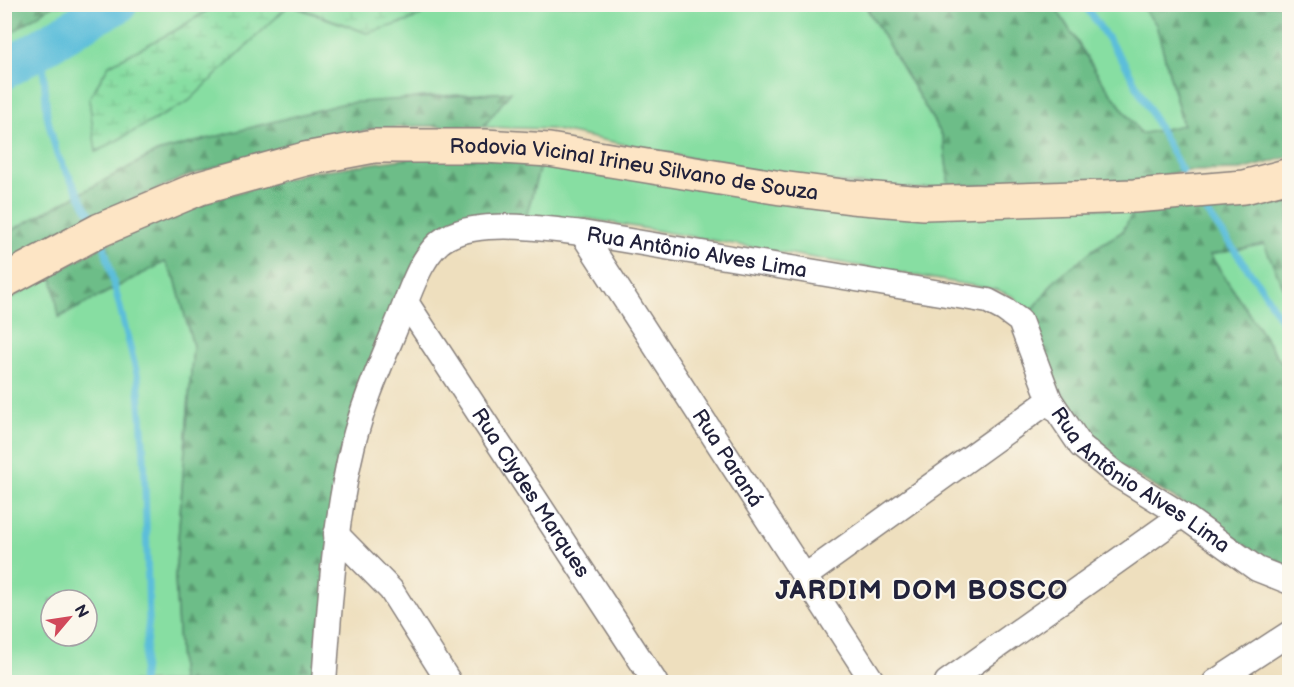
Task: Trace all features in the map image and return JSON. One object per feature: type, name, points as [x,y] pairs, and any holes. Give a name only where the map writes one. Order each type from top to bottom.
[{"type":"main road","name":"Rodovia Vicinal Irineu Silvano de Souza","points":[[4,281],[100,230],[200,188],[305,159],[374,146],[485,146],[549,150],[781,188],[924,203],[1134,196],[1244,187],[1290,175]]},
{"type":"street","name":"Rua Antônio Alves Lima","points":[[324,682],[336,534],[353,445],[365,404],[424,260],[447,237],[478,228],[528,227],[582,233],[988,301],[1020,321],[1050,400],[1081,446],[1117,475],[1182,515],[1257,569],[1290,582]]},
{"type":"street","name":"Rua Paraná","points":[[582,233],[873,682]]},
{"type":"street","name":"Rua Clydes Marques","points":[[406,302],[655,682]]},
{"type":"street","points":[[804,577],[1050,400]]},
{"type":"street","points":[[947,682],[1182,515]]},
{"type":"street","points":[[336,534],[391,590],[449,682]]},
{"type":"street","points":[[1215,682],[1290,633]]},
{"type":"green space","points":[[5,4],[53,4],[53,5],[5,37]]},
{"type":"green space","points":[[53,5],[216,5],[178,29],[247,44],[289,5],[367,33],[412,20],[436,5],[865,5],[943,137],[949,186],[918,189],[785,178],[551,129],[483,127],[510,92],[421,97],[222,136],[157,152],[5,234],[4,37]]},
{"type":"green space","points":[[216,5],[289,5],[189,101],[96,152],[89,99],[109,65],[178,29]]},
{"type":"green space","points":[[292,5],[436,5],[412,20],[367,33]]},
{"type":"green space","points":[[865,5],[1054,5],[1100,78],[1141,134],[1183,125],[1156,24],[1140,5],[1289,5],[1289,157],[1241,170],[1182,171],[1137,182],[949,186],[943,137]]},
{"type":"green space","points":[[1054,5],[1140,5],[1156,24],[1183,126],[1141,134],[1100,78]]},
{"type":"green space","points":[[511,92],[483,127],[423,126],[373,129],[240,159],[183,178],[92,217],[5,263],[5,234],[157,152],[345,103]]},
{"type":"green space","points":[[417,157],[542,158],[526,217],[443,228],[359,392],[315,682],[181,682],[175,578],[193,346],[176,282],[165,262],[59,317],[52,275],[104,245],[202,203],[305,173]]},
{"type":"green space","points":[[542,158],[1134,211],[1122,232],[1095,248],[1055,280],[1029,315],[1014,297],[998,290],[584,218],[526,217]]},
{"type":"green space","points":[[1289,187],[1289,299],[1264,244],[1210,255],[1289,374],[1289,568],[1264,558],[1187,506],[1122,467],[1091,440],[1057,394],[1029,315],[1055,280],[1095,248],[1122,232],[1134,211]]},
{"type":"green space","points":[[1264,244],[1289,299],[1289,374],[1210,255]]},
{"type":"green space","points":[[166,261],[176,282],[193,346],[175,578],[181,682],[5,682],[4,302],[52,275],[60,317]]},
{"type":"waterway","points":[[4,70],[118,4]]},
{"type":"waterway","points":[[1084,4],[1125,64],[1182,171]]},
{"type":"waterway","points":[[42,47],[47,116],[57,155],[92,217]]},
{"type":"waterway","points":[[1202,205],[1261,287],[1290,335]]},
{"type":"waterway","points":[[104,245],[138,378],[144,456],[149,619],[142,682]]},
{"type":"district","name":"JARDIM DOM BOSCO","points":[[922,591]]}]
